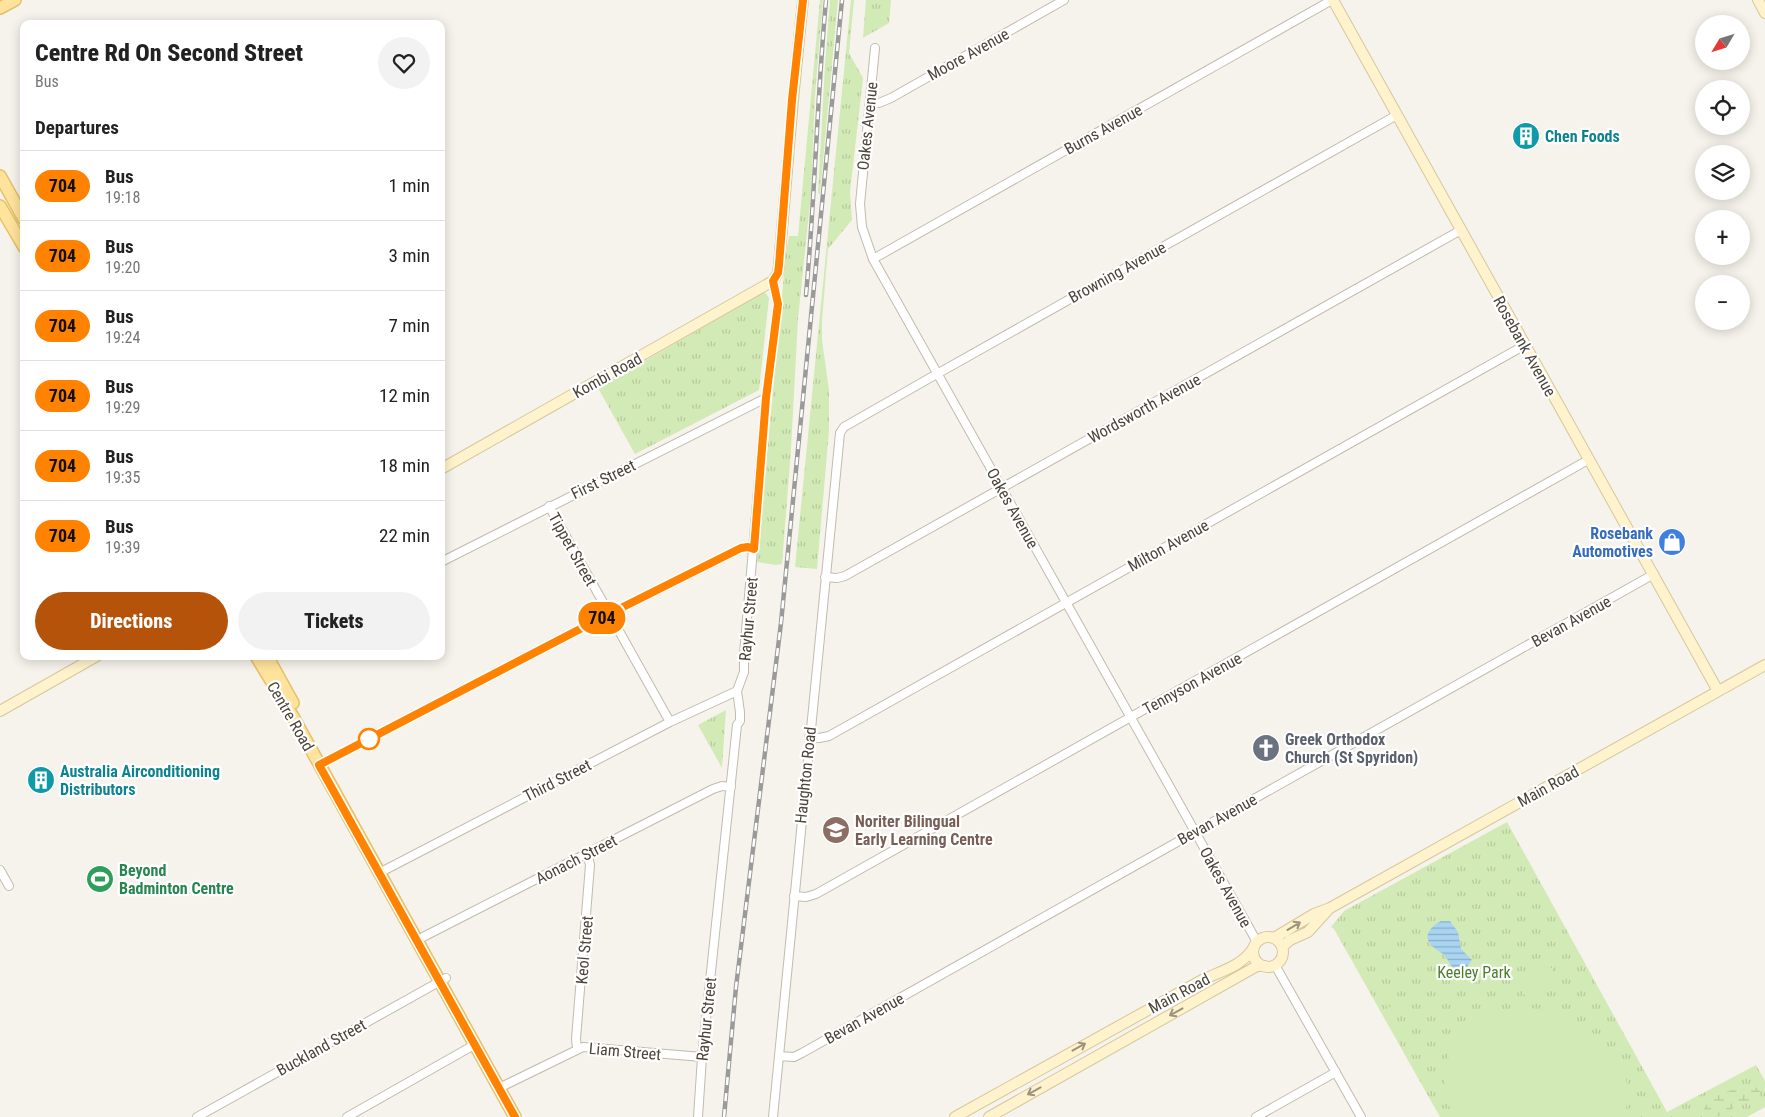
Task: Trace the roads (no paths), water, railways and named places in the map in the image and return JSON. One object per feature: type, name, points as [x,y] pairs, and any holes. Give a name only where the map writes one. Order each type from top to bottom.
[{"type":"main road","points":[[0,8],[15,0]]},
{"type":"main road","name":"Rayhur Street","points":[[773,281],[778,273],[779,265],[792,100],[803,0]]},
{"type":"main road","name":"Rosebank Avenue","points":[[1333,0],[1718,691]]},
{"type":"main road","points":[[1758,0],[1765,12]]},
{"type":"main road","points":[[0,176],[20,212]]},
{"type":"main road","points":[[0,206],[20,240]]},
{"type":"main road","name":"Kombi Road","points":[[445,467],[773,281]]},
{"type":"main road","points":[[0,710],[90,660]]},
{"type":"main road","name":"Centre Road","points":[[262,660],[322,763],[502,1086],[515,1117]]},
{"type":"main road","name":"Main Road","points":[[1274,938],[1314,914],[1330,908],[1764,666]]},
{"type":"main road","name":"Centre Road","points":[[382,871],[423,937],[474,1045],[523,1117]]},
{"type":"main road","name":"Main Road","points":[[1282,947],[1290,940],[1308,932],[1330,908]]},
{"type":"main road","points":[[1265,937],[1274,938],[1282,947],[1282,958],[1270,965],[1260,964],[1254,956],[1256,944],[1265,937]]},
{"type":"main road","name":"Main Road","points":[[959,1116],[1099,1036],[1202,980],[1239,963],[1247,958],[1256,944]]},
{"type":"main road","name":"Main Road","points":[[989,1117],[1257,966],[1270,965]]},
{"type":"main road","points":[[1099,1036],[1107,1050]]},
{"type":"street","name":"Moore Avenue","points":[[870,104],[879,103],[891,98],[1064,0]]},
{"type":"street","name":"Burns Avenue","points":[[873,258],[1333,0]]},
{"type":"street","name":"Oakes Avenue","points":[[875,48],[860,204],[862,227],[873,258],[1256,944]]},
{"type":"street","name":"Browning Avenue","points":[[840,433],[844,427],[851,423],[1397,115]]},
{"type":"street","name":"Wordsworth Avenue","points":[[825,577],[837,578],[845,576],[1461,230]]},
{"type":"street","name":"Rayhur Street","points":[[698,1117],[702,1057],[737,725],[740,721],[737,691],[744,672],[766,398],[778,304],[773,281]]},
{"type":"street","name":"Milton Avenue","points":[[810,737],[829,736],[1525,345]]},
{"type":"street","name":"First Street","points":[[445,560],[766,398]]},
{"type":"street","name":"Haughton Road","points":[[773,1117],[840,433]]},
{"type":"street","name":"Tennyson Avenue","points":[[794,896],[806,897],[816,894],[1588,460]]},
{"type":"street","name":"Tippet Street","points":[[549,506],[670,722]]},
{"type":"street","points":[[322,763],[609,614],[741,548],[748,547],[754,549]]},
{"type":"street","name":"Bevan Avenue","points":[[779,1056],[794,1057],[802,1053],[1654,574]]},
{"type":"street","name":"Third Street","points":[[382,871],[670,722],[737,691]]},
{"type":"street","name":"Aonach Street","points":[[423,937],[714,789],[722,786],[731,787]]},
{"type":"street","name":"Keol Street","points":[[577,1048],[576,1039],[590,864],[587,853]]},
{"type":"street","points":[[0,870],[9,886]]},
{"type":"street","points":[[1270,965],[1336,1072],[1361,1117]]},
{"type":"street","name":"Buckland Street","points":[[197,1117],[442,980]]},
{"type":"street","points":[[347,1117],[474,1045]]},
{"type":"street","name":"Liam Street","points":[[502,1086],[583,1046],[702,1057]]},
{"type":"street","points":[[1256,1117],[1336,1072]]},
{"type":"water","points":[[1441,921],[1450,921],[1458,932],[1461,949],[1472,960],[1467,967],[1453,967],[1445,956],[1429,942],[1429,932]]},
{"type":"railway","points":[[806,295],[826,0]]},
{"type":"railway","points":[[724,1117],[736,987],[781,623],[842,0]]},
{"type":"place","name":"Chen Foods","points":[[1526,136]]},
{"type":"place","name":"Rosebank Automotives","points":[[1672,542]]},
{"type":"place","name":"Greek Orthodox Church (St Spyridon)","points":[[1266,748]]},
{"type":"place","name":"Australia Airconditioning Distributors","points":[[41,780]]},
{"type":"place","name":"Noriter Bilingual Early Learning Centre","points":[[836,830]]},
{"type":"place","name":"Beyond Badminton Centre","points":[[100,879]]},
{"type":"park label","name":"Keeley Park","points":[[1474,972]]}]
